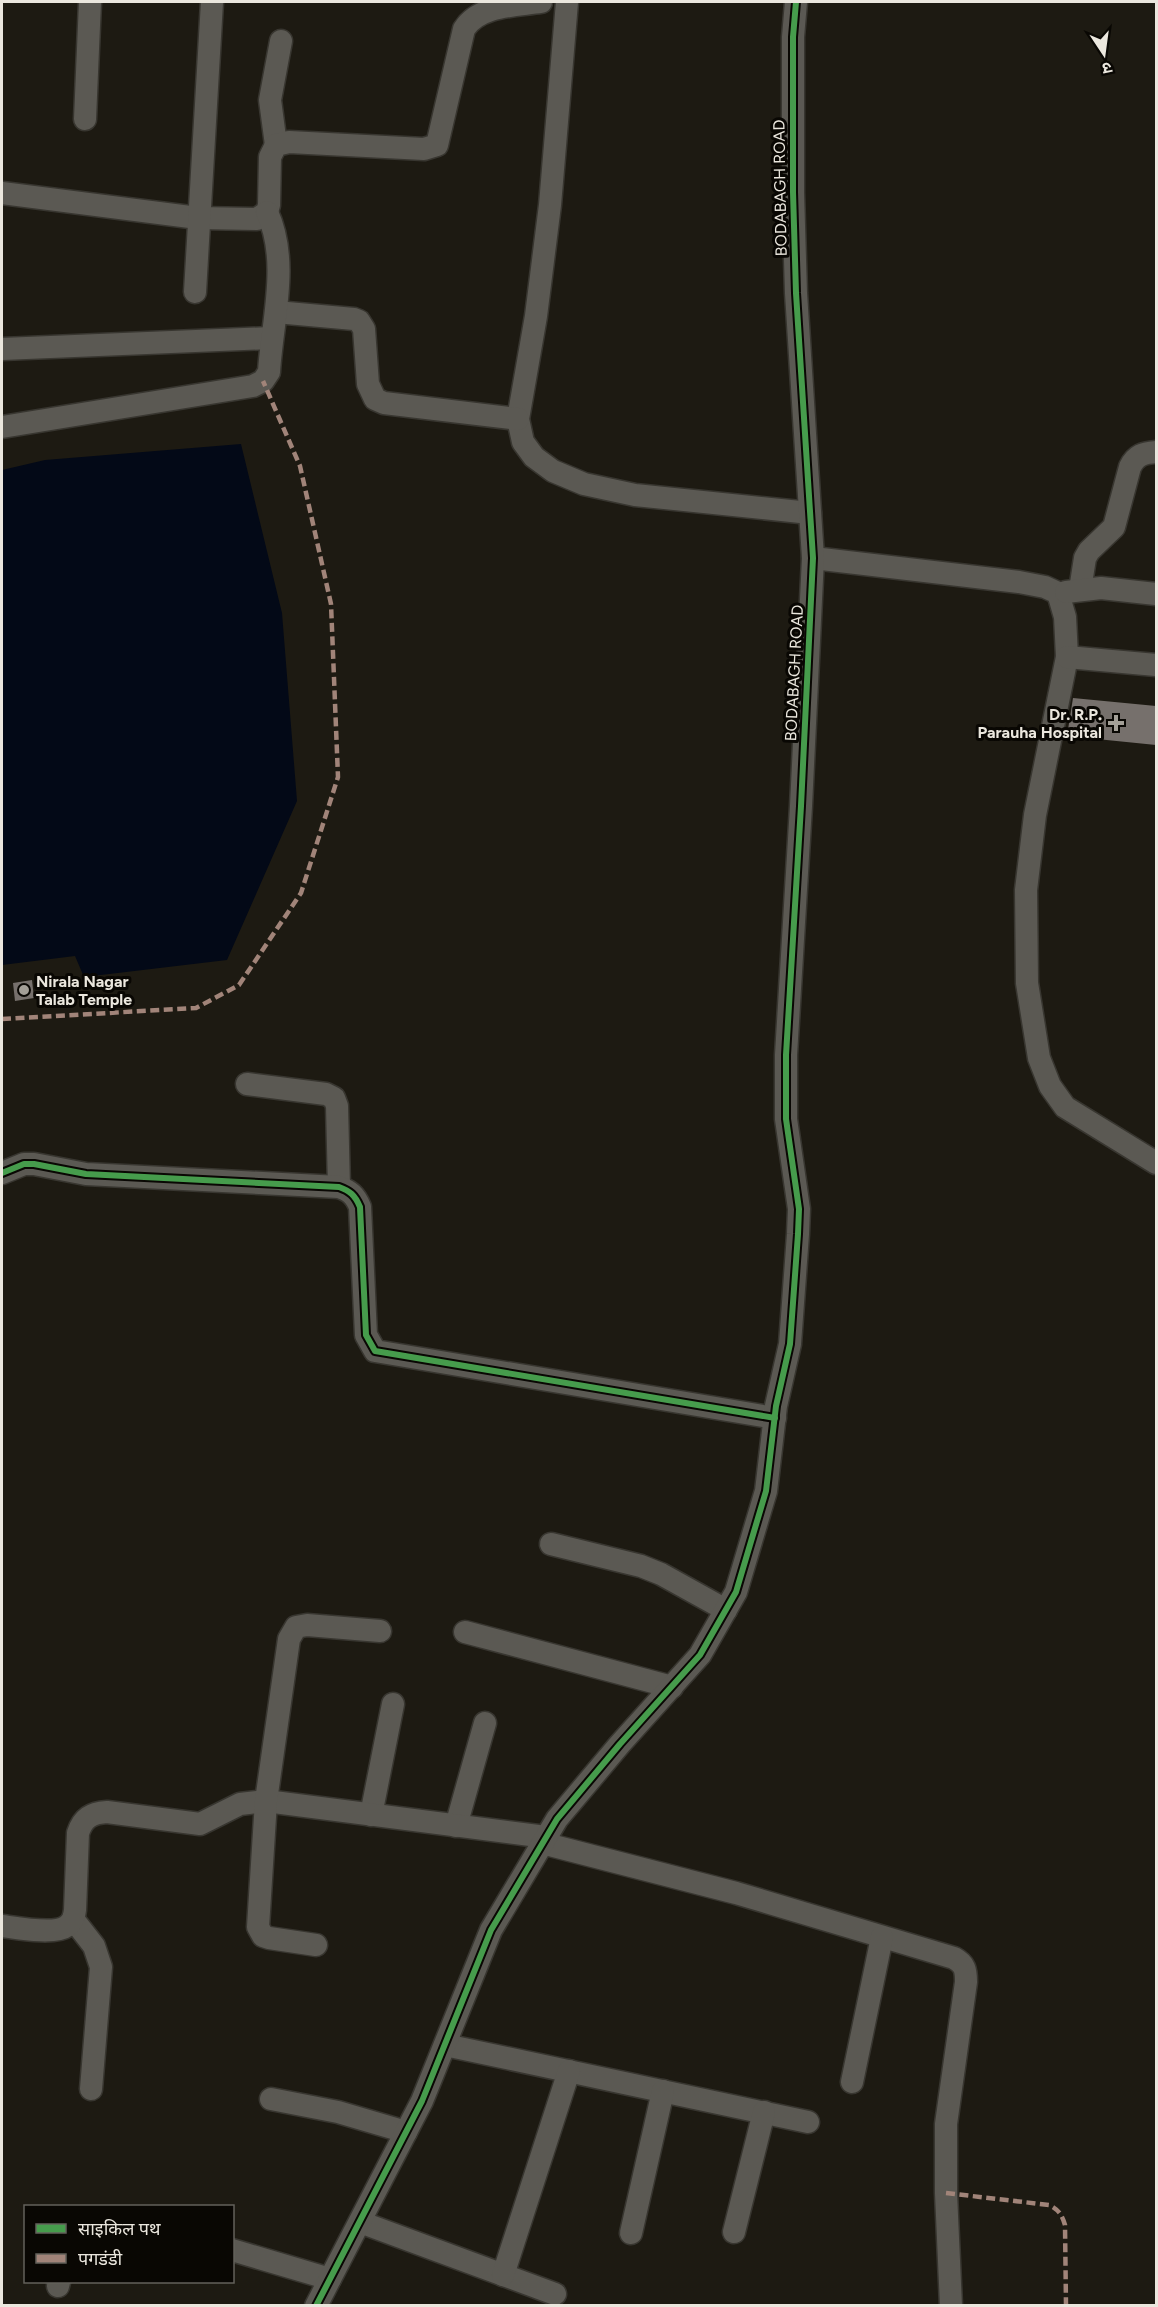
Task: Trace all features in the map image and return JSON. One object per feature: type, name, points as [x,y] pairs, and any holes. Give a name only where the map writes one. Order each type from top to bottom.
[{"type":"street","points":[[85,119],[90,2]]},
{"type":"street","points":[[195,292],[212,2]]},
{"type":"street","points":[[276,146],[289,142],[434,148],[440,141],[465,29],[470,20],[487,11],[541,2]]},
{"type":"street","points":[[567,2],[550,205],[536,316],[518,419],[522,442],[534,457],[553,471],[584,484],[635,495],[810,513]]},
{"type":"street","name":"BODABAGH ROAD","points":[[316,2306],[422,2101],[491,1930],[557,1819],[700,1655],[736,1592],[766,1491],[776,1412],[790,1344],[799,1209],[786,1119],[786,1055],[813,558],[800,370],[793,192],[793,48],[796,2]]},
{"type":"street","points":[[2,427],[253,386],[263,381],[269,372],[271,338],[276,312],[278,270],[276,243],[267,212],[270,157],[276,146],[270,100],[280,41]]},
{"type":"street","points":[[2,193],[198,218],[249,220],[257,219],[267,212]]},
{"type":"street","points":[[276,312],[359,321],[364,329],[368,384],[375,399],[384,403],[518,419]]},
{"type":"street","points":[[2,349],[271,338]]},
{"type":"street","points":[[1080,590],[1085,558],[1094,545],[1114,527],[1134,459],[1140,454],[1156,452]]},
{"type":"street","points":[[813,558],[1019,582],[1045,587],[1058,593],[1119,589],[1156,594]]},
{"type":"street","points":[[1058,593],[1065,617],[1067,657],[1035,815],[1026,890],[1027,983],[1039,1058],[1050,1086],[1065,1107],[1156,1163]]},
{"type":"street","points":[[1067,657],[1156,665]]},
{"type":"street","points":[[248,1084],[326,1094],[334,1098],[337,1107],[339,1186]]},
{"type":"street","points":[[2,1173],[24,1164],[34,1164],[86,1174],[339,1186],[350,1191],[360,1207],[366,1335],[375,1351],[776,1412]]},
{"type":"street","points":[[551,1544],[641,1566],[661,1574],[726,1611]]},
{"type":"street","points":[[316,1945],[269,1938],[259,1933],[266,1801],[291,1633],[296,1627],[307,1625],[380,1631]]},
{"type":"street","points":[[465,1632],[672,1686]]},
{"type":"street","points":[[371,1815],[393,1704]]},
{"type":"street","points":[[456,1826],[484,1723]]},
{"type":"street","points":[[2,1926],[63,1929],[73,1919],[78,1833],[82,1822],[87,1817],[107,1812],[200,1824],[240,1804],[266,1801],[544,1840],[736,1893],[954,1958],[962,1963],[966,1974],[946,2124],[946,2193],[951,2306]]},
{"type":"street","points":[[73,1919],[94,1946],[100,1967],[91,2090]]},
{"type":"street","points":[[852,2082],[882,1937]]},
{"type":"street","points":[[445,2045],[808,2122]]},
{"type":"street","points":[[503,2275],[569,2071]]},
{"type":"street","points":[[632,2233],[663,2091]]},
{"type":"street","points":[[271,2099],[338,2112],[406,2132]]},
{"type":"street","points":[[734,2232],[764,2112]]},
{"type":"street","points":[[360,2222],[555,2294]]},
{"type":"street","points":[[234,2251],[330,2279]]},
{"type":"shaded area","points":[[241,444],[282,613],[297,801],[227,960],[84,977],[75,956],[2,965],[2,470],[45,460]]},
{"type":"building","points":[[1073,698],[1156,706],[1156,745],[1067,736]]},
{"type":"building","name":"Nirala Nagar Talab Temple","points":[[32,980],[34,998],[15,1001],[13,983]]},
{"type":"marked path","points":[[2,1019],[196,1008],[239,985],[301,893],[338,777],[331,604],[300,466],[263,381]]},
{"type":"marked path","points":[[946,2193],[1049,2205],[1058,2211],[1065,2225],[1066,2306]]},
{"type":"cycle path","points":[[316,2306],[422,2101],[491,1930],[557,1819],[620,1744],[700,1655],[736,1592],[766,1491],[776,1406],[790,1344],[798,1234],[799,1209],[786,1119],[786,1055],[813,558],[796,293],[793,192],[793,37],[796,2]]},
{"type":"cycle path","points":[[2,1173],[24,1164],[34,1164],[86,1174],[339,1187],[352,1194],[360,1207],[366,1335],[375,1351],[775,1418]]},
{"type":"place","name":"Dr. R.P. Parauha Hospital","points":[[1116,723]]},
{"type":"place","name":"Nirala Nagar Talab Temple","points":[[24,990]]}]
